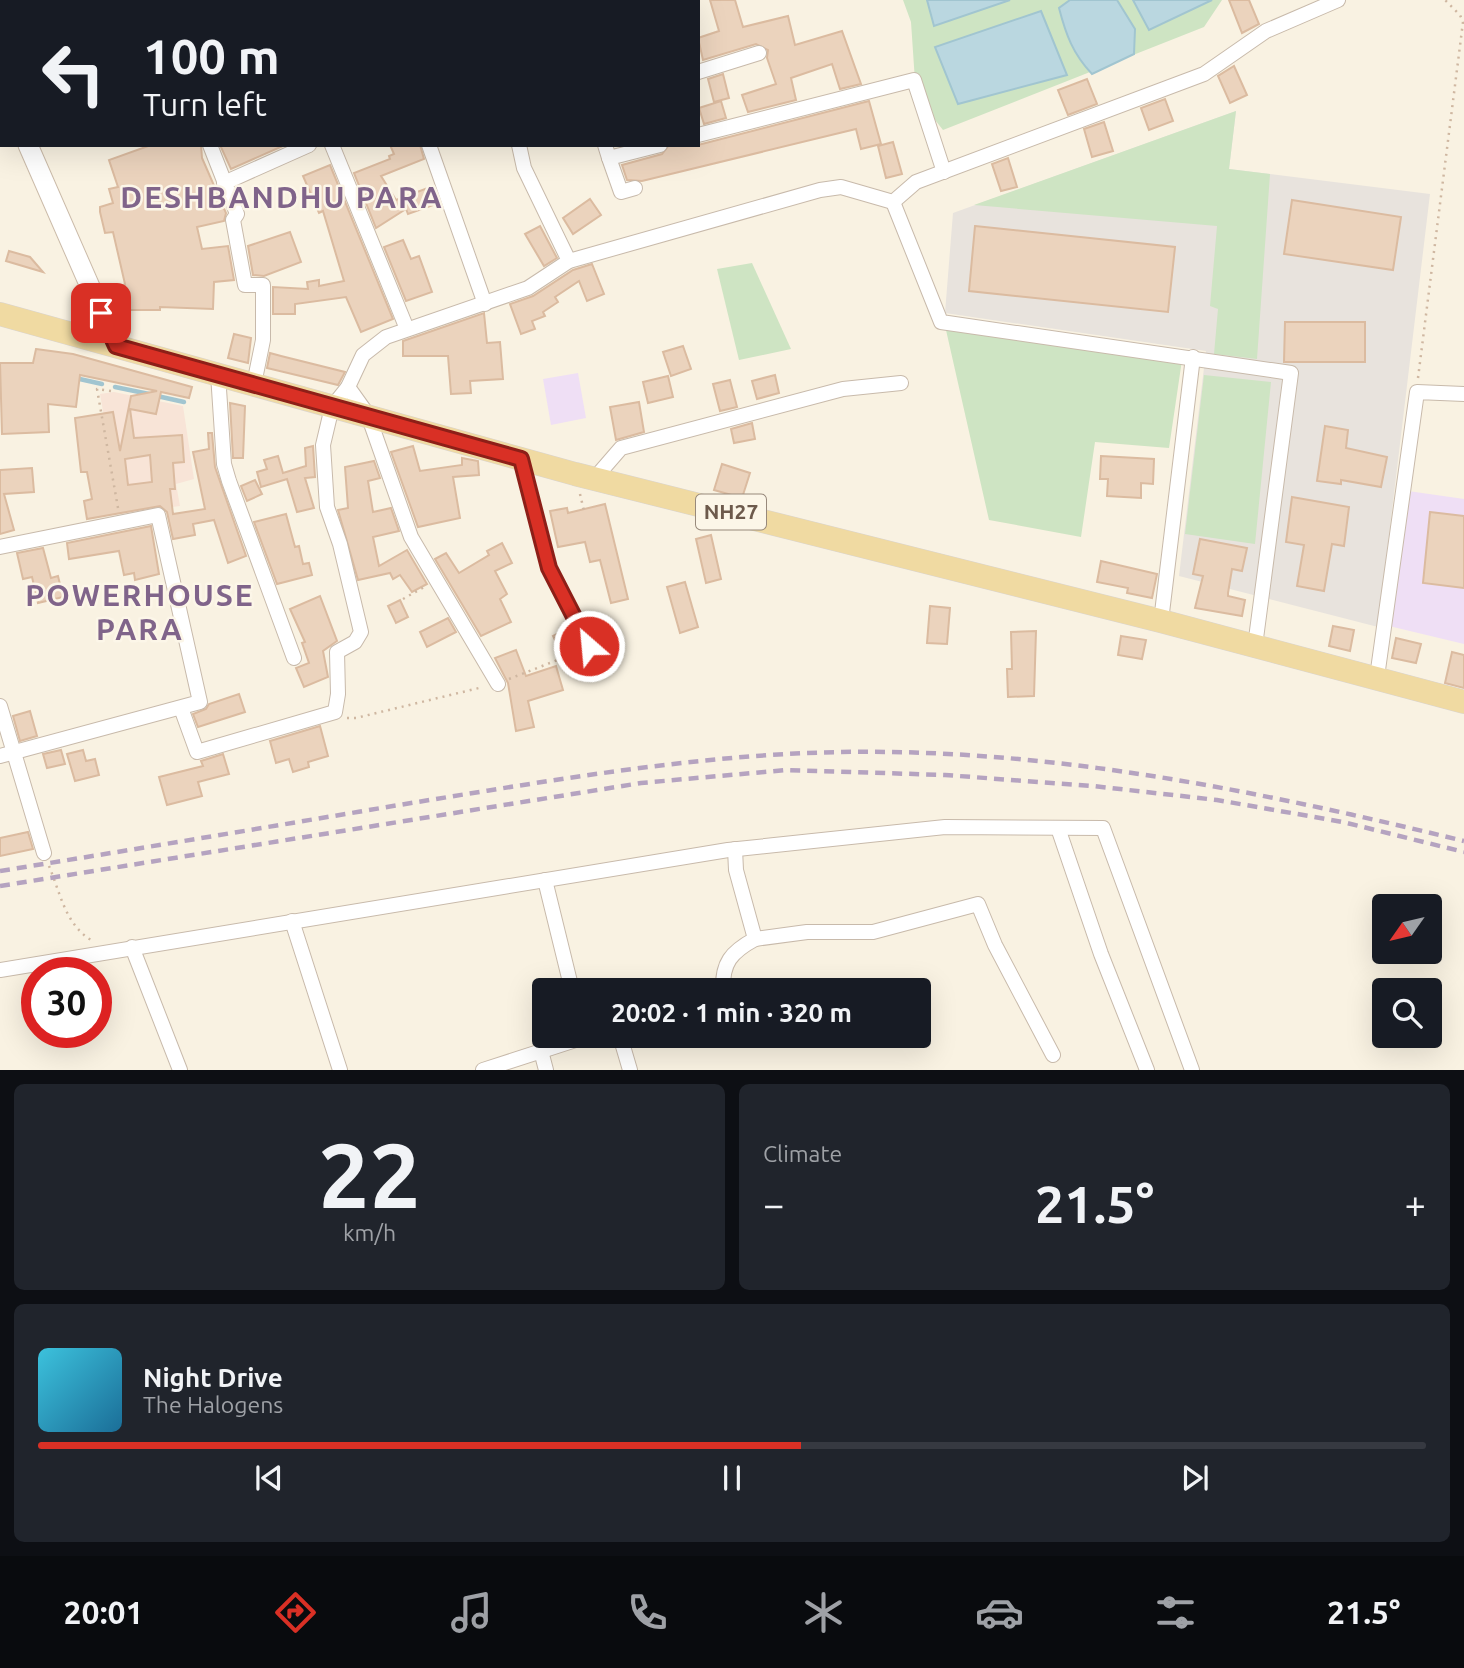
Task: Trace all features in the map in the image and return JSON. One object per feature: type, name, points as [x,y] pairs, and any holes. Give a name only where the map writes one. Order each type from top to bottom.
[{"type":"main road","name":"NH27","points":[[0,314],[521,459],[1161,621],[1464,702]]},
{"type":"street","points":[[893,202],[916,182],[1204,74],[1266,31],[1338,0]]},
{"type":"street","points":[[700,71],[759,53]]},
{"type":"street","points":[[700,134],[914,80],[944,172]]},
{"type":"street","points":[[29,147],[116,346]]},
{"type":"street","points":[[211,147],[237,214],[233,220],[245,285],[263,285],[263,340],[254,384]]},
{"type":"street","points":[[224,183],[305,147]]},
{"type":"street","points":[[333,147],[407,330]]},
{"type":"street","points":[[430,147],[485,304]]},
{"type":"street","points":[[519,147],[524,168],[569,261]]},
{"type":"street","points":[[635,188],[621,192],[607,152],[645,147]]},
{"type":"street","points":[[181,708],[197,752],[335,712],[338,694],[337,652],[355,642],[361,632],[340,544],[327,507],[323,445],[332,407],[348,387],[363,355],[386,337],[528,288],[569,261],[820,190],[841,187],[893,202]]},
{"type":"street","points":[[893,202],[941,322],[1193,357],[1202,363],[1291,373],[1255,646]]},
{"type":"street","points":[[1161,621],[1193,357]]},
{"type":"street","points":[[218,374],[225,464],[229,481],[295,658]]},
{"type":"street","points":[[595,478],[621,447],[843,389],[901,383]]},
{"type":"street","points":[[348,387],[368,415],[399,509],[436,580],[498,684]]},
{"type":"street","points":[[1377,677],[1417,392],[1464,394]]},
{"type":"street","points":[[521,459],[549,568],[589,646]]},
{"type":"street","points":[[0,547],[158,515],[200,702],[6,755]]},
{"type":"street","points":[[0,706],[6,755],[44,853]]},
{"type":"street","points":[[0,970],[734,849],[945,827],[1103,828],[1192,1069]]},
{"type":"street","points":[[1058,828],[1101,954],[1147,1069]]},
{"type":"street","points":[[734,849],[736,870],[755,939]]},
{"type":"street","points":[[545,880],[569,978]]},
{"type":"street","points":[[722,978],[727,959],[755,939],[807,932],[873,932],[978,904],[995,945],[1053,1055]]},
{"type":"street","points":[[292,921],[340,1069]]},
{"type":"street","points":[[132,947],[180,1069]]},
{"type":"street","points":[[483,1069],[550,1048]]},
{"type":"street","points":[[624,1048],[630,1069]]},
{"type":"street","points":[[541,1051],[546,1069]]},
{"type":"path","points":[[1417,392],[1463,22],[1460,15],[1445,0]]},
{"type":"path","points":[[111,391],[97,389],[120,522]]},
{"type":"path","points":[[403,599],[436,580]]},
{"type":"path","points":[[335,712],[341,718],[356,719],[498,684],[563,660],[589,646]]},
{"type":"path","points":[[44,853],[60,902],[69,916],[83,935],[109,951]]},
{"type":"shaded area","points":[[1236,111],[1229,169],[1430,194],[1378,627],[1179,576],[1206,351],[945,313],[953,213]]},
{"type":"shaded area","points":[[578,373],[586,418],[551,425],[543,379]]},
{"type":"shaded area","points":[[114,392],[183,406],[194,479],[176,484],[180,506],[121,514],[100,394]]},
{"type":"shaded area","points":[[1408,491],[1464,499],[1464,644],[1389,626]]},
{"type":"green space","points":[[903,0],[1222,0],[1204,27],[943,130],[916,96],[911,22]]},
{"type":"green space","points":[[1236,111],[1229,169],[1270,174],[1257,359],[1214,354],[1218,309],[1210,306],[1217,226],[974,205]]},
{"type":"green space","points":[[752,263],[791,349],[739,360],[717,269]]},
{"type":"green space","points":[[946,330],[1182,360],[1169,448],[1095,442],[1081,537],[989,520]]},
{"type":"green space","points":[[1204,375],[1271,382],[1255,544],[1185,534]]},
{"type":"water","points":[[927,0],[1010,0],[934,26]]},
{"type":"water","points":[[1070,0],[1117,0],[1135,29],[1134,54],[1092,74],[1075,51],[1059,8]]},
{"type":"water","points":[[1133,0],[1212,0],[1149,30]]},
{"type":"water","points":[[1041,11],[1067,75],[958,104],[935,47]]},
{"type":"building","points":[[710,0],[735,0],[743,27],[788,16],[795,45],[842,31],[861,84],[840,89],[832,64],[791,78],[796,100],[748,112],[742,95],[776,84],[767,58],[768,50],[756,44],[703,60],[700,37],[719,31]]},
{"type":"building","points":[[1229,0],[1249,0],[1259,24],[1242,33]]},
{"type":"building","points":[[1234,66],[1247,95],[1230,103],[1218,76]]},
{"type":"building","points":[[723,74],[729,98],[714,102],[708,79]]},
{"type":"building","points":[[1087,79],[1097,104],[1068,115],[1058,90]]},
{"type":"building","points":[[1165,99],[1173,121],[1149,130],[1141,108]]},
{"type":"building","points":[[721,101],[726,118],[704,124],[700,108]]},
{"type":"building","points":[[869,101],[881,144],[861,149],[856,129],[642,181],[627,180],[622,165],[662,154],[667,147],[700,147],[700,144]]},
{"type":"building","points":[[1104,122],[1113,151],[1092,157],[1084,129]]},
{"type":"building","points":[[893,142],[902,174],[886,178],[878,146]]},
{"type":"building","points":[[145,147],[201,147],[202,158],[226,213],[224,221],[197,227],[202,249],[228,246],[234,280],[214,282],[213,309],[160,307],[160,310],[114,310],[107,294],[125,284],[113,232],[105,233],[100,212],[100,207],[113,203],[109,189],[118,187],[109,160]]},
{"type":"building","points":[[221,147],[280,147],[231,169]]},
{"type":"building","points":[[391,147],[421,147],[424,159],[381,176],[396,200],[433,186],[439,203],[408,214],[406,209],[376,228],[354,173],[390,159],[389,156],[394,154]]},
{"type":"building","points":[[1008,158],[1017,187],[1001,191],[992,164]]},
{"type":"building","points":[[330,165],[393,319],[361,332],[346,297],[295,304],[295,314],[273,314],[273,287],[308,289],[307,282],[319,280],[319,286],[344,281],[323,211],[319,213],[303,176]]},
{"type":"building","points":[[590,199],[601,215],[573,234],[563,218]]},
{"type":"building","points":[[1292,200],[1401,217],[1393,270],[1284,254]]},
{"type":"building","points":[[540,226],[557,258],[544,266],[525,234]]},
{"type":"building","points":[[975,226],[1175,247],[1168,312],[969,291]]},
{"type":"building","points":[[290,232],[301,262],[264,276],[253,275],[248,246]]},
{"type":"building","points":[[403,240],[411,259],[419,256],[432,292],[406,301],[384,247]]},
{"type":"building","points":[[9,251],[30,257],[43,272],[6,261]]},
{"type":"building","points":[[592,264],[604,294],[587,301],[579,281],[555,297],[558,302],[543,312],[545,316],[532,321],[535,329],[521,334],[510,304],[533,296],[573,270]]},
{"type":"building","points":[[484,313],[487,343],[500,342],[503,379],[470,381],[471,393],[451,394],[448,356],[403,356],[403,341]]},
{"type":"building","points":[[1285,322],[1365,322],[1365,362],[1284,362]]},
{"type":"building","points":[[234,334],[251,338],[248,363],[228,358]]},
{"type":"building","points":[[683,346],[691,369],[671,376],[663,352]]},
{"type":"building","points":[[36,349],[73,354],[192,387],[189,398],[161,392],[156,414],[130,409],[134,438],[182,435],[184,462],[173,463],[175,489],[170,489],[173,514],[205,509],[193,452],[209,449],[208,433],[212,433],[215,467],[246,556],[228,563],[214,520],[193,524],[195,535],[173,539],[167,512],[160,506],[87,519],[84,501],[92,499],[87,472],[81,472],[75,418],[113,412],[120,451],[131,396],[157,391],[80,375],[76,407],[48,404],[49,432],[2,434],[0,363],[33,363]],"holes":[[[150,455],[152,482],[128,485],[125,459]]]},
{"type":"building","points":[[270,353],[345,372],[338,385],[267,368]]},
{"type":"building","points":[[775,375],[779,393],[757,399],[752,381]]},
{"type":"building","points":[[668,376],[673,397],[648,403],[643,382]]},
{"type":"building","points":[[730,380],[737,407],[720,411],[713,384]]},
{"type":"building","points":[[639,402],[644,432],[616,440],[610,407]]},
{"type":"building","points":[[230,403],[245,406],[243,458],[233,458]]},
{"type":"building","points":[[752,423],[755,439],[734,443],[731,429]]},
{"type":"building","points":[[1325,426],[1348,430],[1346,448],[1387,457],[1381,487],[1341,480],[1341,484],[1317,481]]},
{"type":"building","points":[[313,446],[315,477],[305,478],[314,508],[297,512],[287,479],[261,487],[257,472],[267,469],[264,460],[278,456],[283,473],[306,466],[305,448]]},
{"type":"building","points":[[413,446],[420,471],[462,465],[462,458],[478,461],[479,475],[453,477],[460,518],[418,527],[391,452]]},
{"type":"building","points":[[1101,456],[1154,459],[1153,484],[1141,483],[1141,498],[1107,496],[1108,479],[1100,479]]},
{"type":"building","points":[[374,461],[380,478],[368,481],[373,512],[391,508],[399,531],[373,537],[379,566],[407,550],[427,584],[412,592],[400,575],[393,579],[390,573],[358,580],[338,510],[348,508],[345,467]]},
{"type":"building","points":[[722,464],[750,473],[742,498],[714,490]]},
{"type":"building","points":[[32,468],[34,492],[4,494],[14,530],[0,534],[0,470]]},
{"type":"building","points":[[255,480],[262,494],[247,501],[241,486]]},
{"type":"building","points":[[1292,497],[1349,507],[1344,546],[1332,544],[1324,591],[1297,586],[1304,545],[1286,542]]},
{"type":"building","points":[[605,504],[628,599],[611,603],[600,560],[590,562],[585,542],[558,547],[550,511],[567,508],[568,513]]},
{"type":"building","points":[[1430,512],[1464,516],[1464,588],[1423,583]]},
{"type":"building","points":[[286,514],[295,547],[299,546],[303,564],[309,563],[312,575],[277,584],[254,522]]},
{"type":"building","points":[[151,526],[159,574],[135,580],[134,573],[124,575],[119,551],[69,559],[67,543]]},
{"type":"building","points":[[711,535],[721,579],[706,583],[696,539]]},
{"type":"building","points":[[1200,539],[1247,548],[1242,571],[1232,569],[1228,593],[1228,596],[1245,600],[1242,616],[1195,608],[1203,576],[1193,574]]},
{"type":"building","points":[[502,543],[512,563],[495,571],[507,594],[500,599],[511,622],[481,636],[435,559],[446,553],[459,573],[489,555],[487,551]]},
{"type":"building","points":[[43,548],[51,578],[58,576],[63,597],[38,603],[32,577],[23,579],[17,553]]},
{"type":"building","points":[[1101,561],[1157,574],[1152,598],[1127,593],[1128,588],[1097,582]]},
{"type":"building","points":[[685,582],[698,627],[680,633],[667,587]]},
{"type":"building","points":[[320,596],[337,641],[323,651],[328,677],[304,687],[296,668],[309,663],[302,643],[305,642],[290,609]]},
{"type":"building","points":[[400,600],[408,617],[396,623],[388,606]]},
{"type":"building","points":[[930,606],[950,608],[947,644],[927,643]]},
{"type":"building","points":[[448,618],[456,632],[427,647],[420,632]]},
{"type":"building","points":[[1333,626],[1354,630],[1350,651],[1329,646]]},
{"type":"building","points":[[569,628],[579,648],[563,656],[553,636]]},
{"type":"building","points":[[1036,631],[1034,696],[1008,697],[1007,669],[1012,669],[1011,632]]},
{"type":"building","points":[[1121,636],[1146,640],[1142,659],[1118,655]]},
{"type":"building","points":[[1396,638],[1421,644],[1416,663],[1392,658]]},
{"type":"building","points":[[516,650],[526,676],[556,666],[563,690],[528,701],[534,727],[516,731],[508,683],[495,658]]},
{"type":"building","points":[[1452,652],[1464,655],[1464,688],[1445,683]]},
{"type":"building","points":[[239,694],[245,712],[198,727],[193,714],[206,709],[209,704]]},
{"type":"building","points":[[30,711],[37,736],[20,741],[13,716]]},
{"type":"building","points":[[320,726],[328,756],[308,762],[309,767],[293,772],[289,759],[276,763],[270,741]]},
{"type":"building","points":[[61,750],[65,764],[47,768],[43,754]]},
{"type":"building","points":[[83,750],[86,761],[95,759],[99,775],[75,781],[67,754]]},
{"type":"building","points":[[223,754],[229,774],[198,782],[202,796],[167,805],[159,777],[203,766],[201,761]]},
{"type":"building","points":[[28,832],[33,849],[0,856],[0,838]]},
{"type":"waterway","points":[[75,378],[102,384]]},
{"type":"waterway","points":[[115,387],[149,394]]},
{"type":"waterway","points":[[157,396],[184,402]]},
{"type":"railway","points":[[0,871],[599,774],[740,757],[873,752],[959,755],[1128,772],[1297,803],[1464,841]]},
{"type":"railway","points":[[0,886],[641,783],[786,770],[945,775],[1093,786],[1217,800],[1343,822],[1464,852]]},
{"type":"district","name":"DESHBANDHU PARA","points":[[282,198]]},
{"type":"district","name":"POWERHOUSE PARA","points":[[140,613]]},
{"type":"route","points":[[101,313],[116,346],[521,459],[549,568],[589,646]]}]
